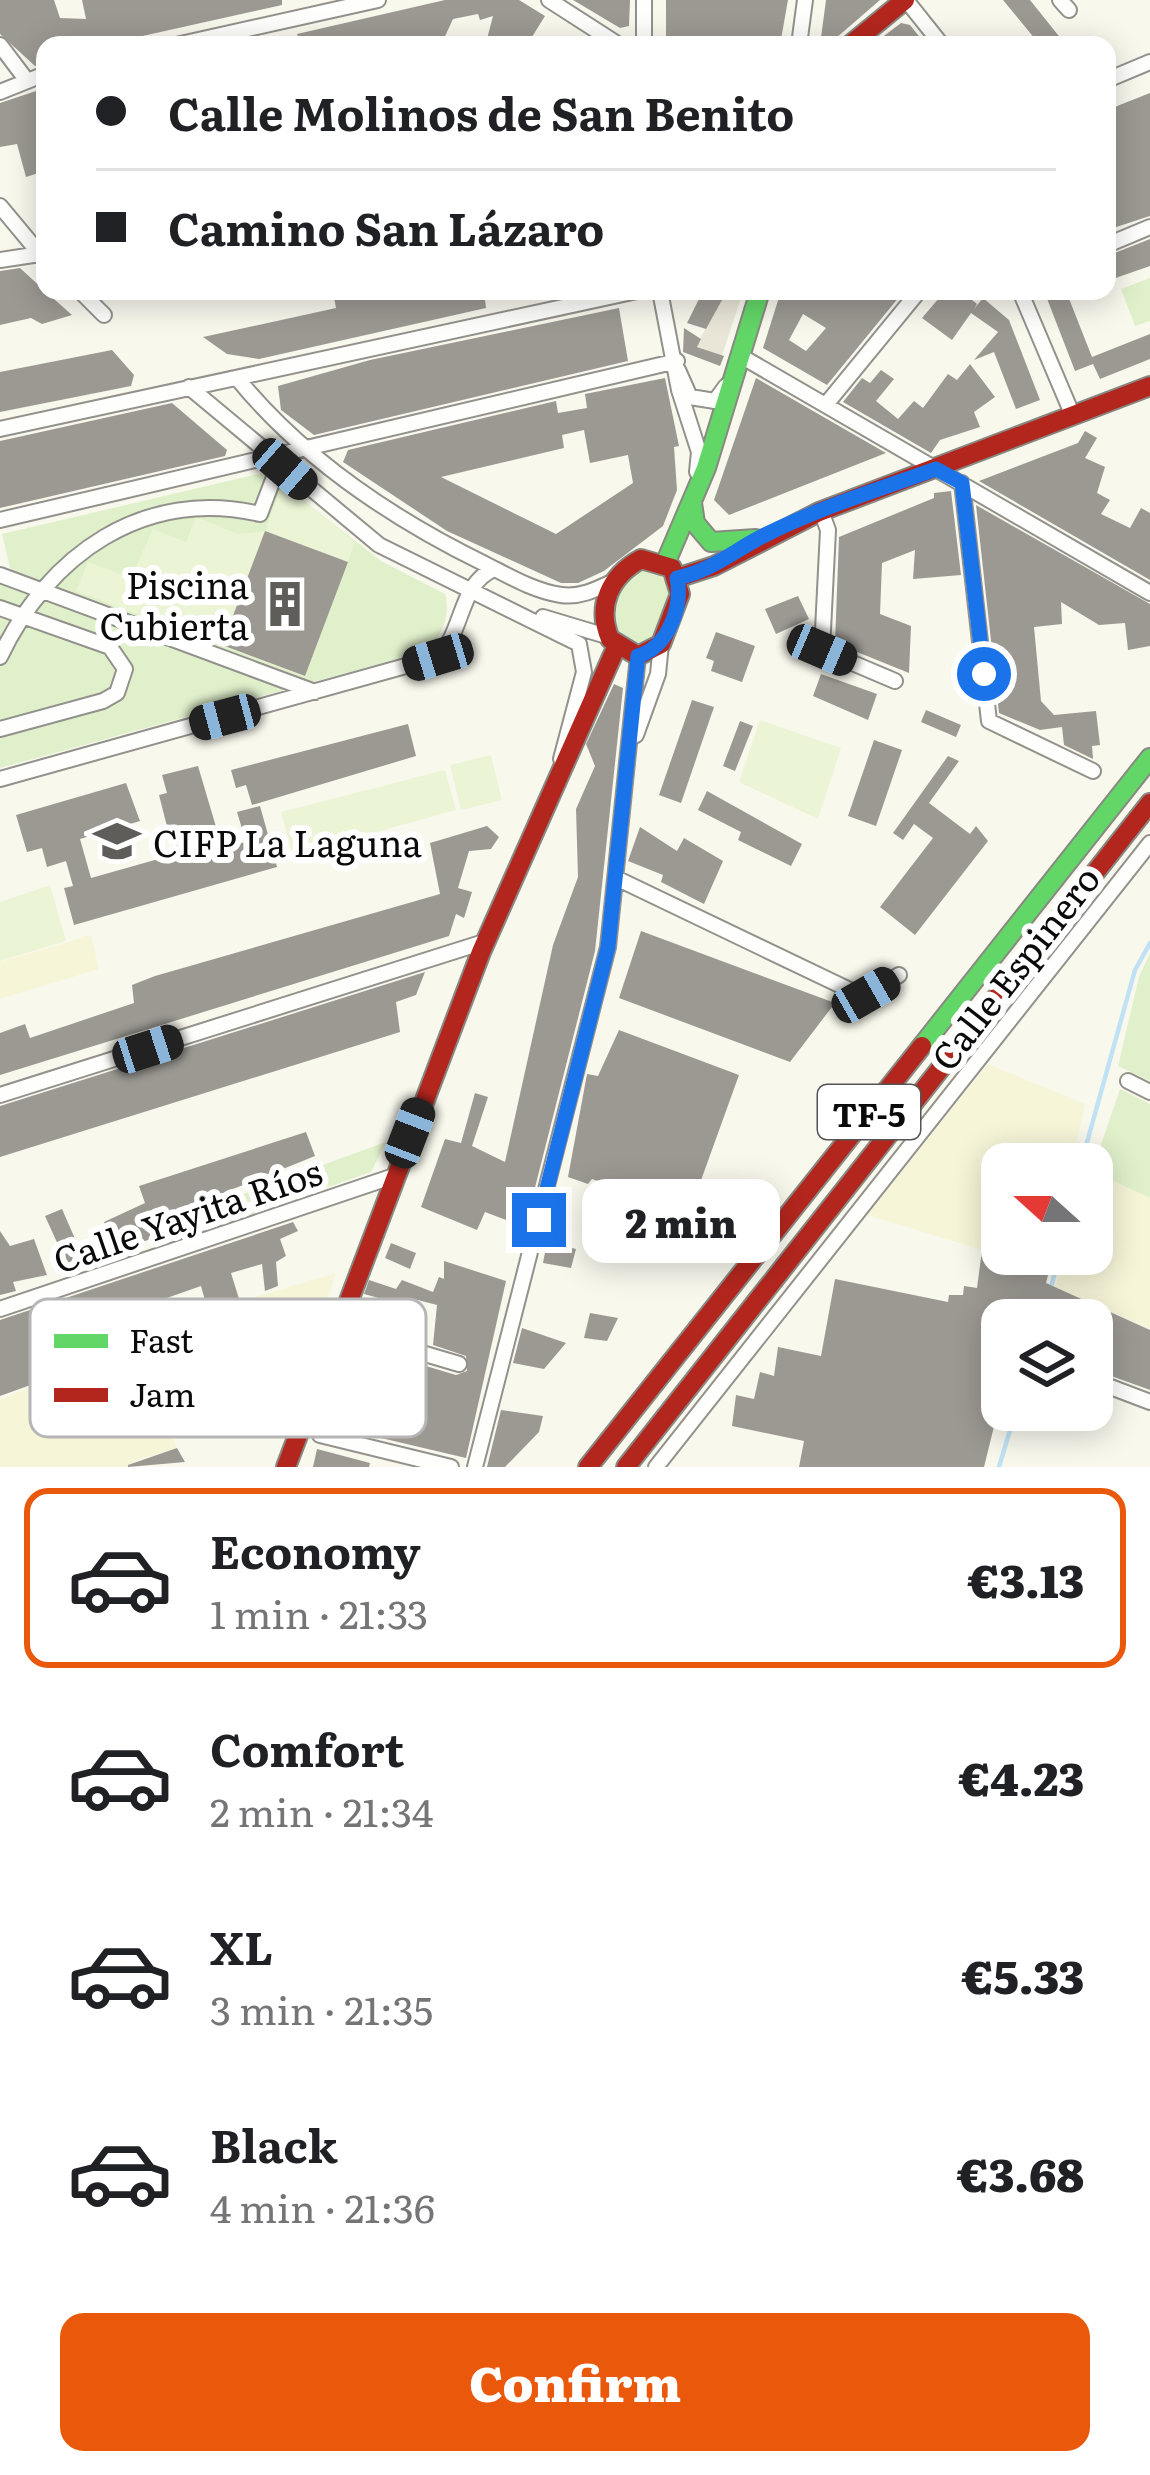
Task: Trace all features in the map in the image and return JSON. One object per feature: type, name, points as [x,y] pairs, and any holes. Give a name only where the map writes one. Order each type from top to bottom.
[{"type":"main road","points":[[861,36],[905,0]]},
{"type":"main road","points":[[757,300],[671,571],[678,604],[661,644],[638,656],[609,642],[601,622],[616,580],[641,559],[671,571],[711,568],[756,539],[821,511],[1150,386]]},
{"type":"main road","points":[[694,492],[694,523],[711,542],[756,539]]},
{"type":"main road","points":[[354,1299],[394,1176],[484,942],[609,642]]},
{"type":"main road","name":"TF-5","points":[[588,1467],[1150,758]]},
{"type":"main road","name":"TF-5","points":[[626,1467],[1150,803]]},
{"type":"main road","points":[[286,1467],[297,1437]]},
{"type":"street","points":[[216,36],[378,0]]},
{"type":"street","points":[[549,0],[605,36]]},
{"type":"street","points":[[644,0],[644,36]]},
{"type":"street","points":[[800,36],[805,0]]},
{"type":"street","points":[[905,0],[935,36]]},
{"type":"street","points":[[0,45],[25,78]]},
{"type":"street","points":[[1116,76],[1150,62]]},
{"type":"street","points":[[0,92],[36,76]]},
{"type":"street","points":[[0,206],[36,249]]},
{"type":"street","points":[[1116,241],[1150,227]]},
{"type":"street","points":[[0,260],[36,257]]},
{"type":"street","points":[[89,300],[104,315]]},
{"type":"street","points":[[0,429],[596,300]]},
{"type":"street","points":[[662,300],[699,452],[694,492]]},
{"type":"street","points":[[828,402],[912,300]]},
{"type":"street","points":[[1024,300],[1073,416]]},
{"type":"street","points":[[678,366],[690,397],[716,401],[741,351],[1150,593]]},
{"type":"street","points":[[0,520],[678,366]]},
{"type":"street","points":[[236,378],[260,407],[396,518],[494,569],[561,595],[592,592],[616,580]]},
{"type":"street","points":[[189,387],[379,545],[469,591],[609,642]]},
{"type":"street","points":[[0,657],[21,613],[39,589],[85,547],[139,519],[190,508],[260,514],[276,461]]},
{"type":"street","points":[[962,483],[989,721],[1093,771]]},
{"type":"street","points":[[821,511],[829,530],[822,650],[895,681]]},
{"type":"street","points":[[0,778],[438,657],[449,646],[469,591],[481,575],[494,569]]},
{"type":"street","points":[[0,575],[315,692]]},
{"type":"street","points":[[0,608],[110,647],[124,669],[123,682],[103,701],[0,729]]},
{"type":"street","points":[[521,612],[569,637],[583,654],[580,689],[563,737],[560,764]]},
{"type":"street","points":[[630,751],[658,674],[661,644]]},
{"type":"street","points":[[476,1467],[608,947],[638,656]]},
{"type":"street","name":"Calle Espinero","points":[[656,1467],[1150,843]]},
{"type":"street","points":[[616,878],[854,992],[866,995],[899,976]]},
{"type":"street","points":[[0,1095],[484,942]]},
{"type":"street","points":[[1128,1081],[1150,1092]]},
{"type":"street","name":"Calle Yayita Ríos","points":[[0,1309],[394,1176]]},
{"type":"street","points":[[426,1354],[459,1364]]},
{"type":"street","points":[[1113,1388],[1150,1402]]},
{"type":"street","points":[[328,1437],[452,1467]]},
{"type":"shaded area","points":[[722,300],[740,300],[722,356],[696,346]]},
{"type":"shaded area","points":[[91,935],[99,969],[0,999],[0,962]]},
{"type":"shaded area","points":[[988,1064],[1085,1104],[1077,1143],[981,1143],[981,1250],[867,1215]]},
{"type":"shaded area","points":[[1113,1181],[1150,1198],[1150,1329],[1113,1313],[1113,1299],[1082,1299],[1055,1287],[1059,1275],[1113,1275]]},
{"type":"shaded area","points":[[336,1273],[327,1299],[248,1299]]},
{"type":"shaded area","points":[[30,1387],[30,1437],[172,1437],[177,1448],[134,1461],[135,1467],[0,1467],[0,1400]]},
{"type":"green space","points":[[1150,278],[1150,321],[1135,326],[1121,289]]},
{"type":"green space","points":[[267,472],[381,561],[445,594],[446,617],[432,645],[426,651],[0,768],[0,584],[12,576],[2,534]]},
{"type":"green space","points":[[283,483],[355,542],[305,677],[76,591],[88,562],[131,578],[153,529],[186,542],[196,517],[238,534],[265,531]]},
{"type":"green space","points":[[642,568],[658,571],[671,590],[653,640],[636,646],[617,637],[613,618],[621,589]]},
{"type":"green space","points":[[760,720],[841,748],[818,819],[739,782]]},
{"type":"green space","points":[[491,755],[502,800],[461,810],[450,765]]},
{"type":"green space","points":[[445,770],[456,810],[293,855],[281,812]]},
{"type":"green space","points":[[50,885],[66,941],[0,961],[0,902]]},
{"type":"green space","points":[[1150,953],[1150,1081],[1118,1066],[1139,977]]},
{"type":"green space","points":[[1120,1089],[1150,1104],[1150,1198],[1113,1181],[1113,1143],[1102,1143]]},
{"type":"green space","points":[[386,1142],[371,1172],[218,1226],[210,1206]]},
{"type":"building","points":[[0,0],[54,0],[60,18],[86,19],[82,0],[282,0],[282,5],[142,36],[36,36],[35,66],[0,34]]},
{"type":"building","points":[[445,0],[519,0],[545,16],[533,36],[488,36],[493,16],[480,20],[478,14],[453,19],[445,36],[297,34]]},
{"type":"building","points":[[573,0],[630,0],[629,26],[620,28]]},
{"type":"building","points":[[666,0],[788,0],[782,36],[666,36]]},
{"type":"building","points":[[826,0],[880,0],[838,36],[821,36]]},
{"type":"building","points":[[1003,0],[1030,0],[1059,36],[1033,36]]},
{"type":"building","points":[[901,23],[910,25],[919,36],[884,36]]},
{"type":"building","points":[[36,91],[36,174],[26,177],[17,144],[0,147],[0,103]]},
{"type":"building","points":[[1150,93],[1150,216],[1116,227],[1116,106]]},
{"type":"building","points":[[1150,239],[1150,266],[1116,278],[1116,252]]},
{"type":"building","points":[[20,268],[36,282],[36,300],[55,300],[72,315],[42,324],[31,318],[0,325],[0,271]]},
{"type":"building","points":[[335,300],[485,300],[486,308],[259,359],[227,354],[203,337],[336,308]]},
{"type":"building","points":[[698,300],[722,300],[706,329],[687,323]]},
{"type":"building","points":[[778,300],[897,300],[827,385],[763,348]],"holes":[[[803,314],[826,328],[806,351],[789,340]]]},
{"type":"building","points":[[937,300],[972,300],[977,304],[974,309],[985,300],[1009,320],[1040,400],[1016,409],[994,352],[974,360],[998,332],[971,313],[952,340],[922,318]]},
{"type":"building","points":[[1048,300],[1070,300],[1092,357],[1150,334],[1150,359],[1100,379],[1093,364],[1075,371]]},
{"type":"building","points":[[619,308],[628,361],[314,435],[281,410],[278,386],[370,360]]},
{"type":"building","points":[[684,328],[701,339],[697,347],[724,356],[720,366],[683,352]]},
{"type":"building","points":[[112,350],[134,375],[131,386],[0,412],[0,372]]},
{"type":"building","points":[[970,364],[995,397],[974,412],[980,427],[940,440],[931,453],[843,402],[862,378],[870,383],[881,370],[894,379],[876,401],[898,419],[914,401],[923,408],[948,374],[957,380]]},
{"type":"building","points":[[665,378],[679,446],[674,447],[677,490],[663,526],[604,571],[578,583],[561,583],[447,531],[343,462],[348,450],[556,401],[558,413],[587,408],[585,394]],"holes":[[[584,430],[590,463],[628,455],[633,483],[556,534],[441,477],[564,448],[562,435]]]},
{"type":"building","points":[[756,378],[886,453],[729,515],[714,500]]},
{"type":"building","points":[[172,403],[227,450],[225,456],[0,508],[0,441]]},
{"type":"building","points":[[1085,431],[1097,438],[1085,458],[1105,467],[1097,493],[1110,500],[1101,514],[1130,528],[1141,508],[1150,513],[1150,580],[979,481],[1078,443]]},
{"type":"building","points":[[951,491],[961,575],[913,579],[915,550],[882,563],[880,614],[911,626],[909,673],[835,643],[839,537],[934,498],[934,493]]},
{"type":"building","points":[[976,505],[1150,604],[1150,646],[1128,650],[1125,623],[1099,625],[1061,602],[1062,624],[1034,627],[1041,701],[1054,715],[1096,711],[1100,745],[1092,746],[1093,759],[1064,745],[1062,727],[1040,730],[999,713]]},
{"type":"building","name":"Piscina Cubierta","points":[[265,531],[348,562],[305,676],[222,645]]},
{"type":"building","points":[[798,596],[809,619],[776,634],[765,609]]},
{"type":"building","points":[[716,632],[755,646],[742,682],[711,671],[714,661],[706,658]]},
{"type":"building","points":[[821,674],[877,694],[868,720],[813,696]]},
{"type":"building","points":[[614,684],[623,688],[595,951],[525,1227],[485,1212],[477,1230],[421,1207],[445,1139],[461,1143],[475,1093],[488,1097],[472,1146],[505,1162],[553,945],[578,877],[576,809],[595,766],[586,744]]},
{"type":"building","points":[[692,700],[714,707],[681,803],[659,795]]},
{"type":"building","points":[[926,710],[961,725],[956,737],[921,722]]},
{"type":"building","points":[[740,721],[753,726],[735,771],[723,766]]},
{"type":"building","points":[[408,724],[416,756],[252,805],[246,785],[236,788],[231,770]]},
{"type":"building","points":[[874,740],[902,750],[876,826],[848,816]]},
{"type":"building","points":[[948,756],[959,761],[929,803],[970,834],[976,826],[988,841],[915,935],[880,907],[933,838],[914,824],[903,840],[893,833]]},
{"type":"building","points":[[198,766],[222,847],[246,842],[237,812],[260,806],[277,867],[74,925],[64,888],[73,886],[66,861],[47,867],[42,848],[27,852],[16,815],[126,783],[140,821],[80,839],[91,878],[169,856],[172,846],[159,795],[167,793],[162,775]]},
{"type":"building","points":[[707,791],[802,844],[791,866],[738,840],[741,832],[698,810]]},
{"type":"building","points":[[487,826],[499,837],[491,849],[469,851],[458,888],[472,892],[464,918],[456,914],[449,936],[0,1075],[0,1033],[25,1024],[30,1038],[134,1003],[132,985],[155,976],[440,894],[430,843]]},
{"type":"building","points":[[640,827],[677,851],[684,838],[723,861],[704,904],[661,882],[663,875],[628,861]]},
{"type":"building","points":[[641,931],[835,1003],[790,1062],[619,998]]},
{"type":"building","points":[[425,972],[416,995],[396,1002],[400,1032],[0,1157],[0,1106]]},
{"type":"building","points":[[619,1030],[739,1075],[691,1208],[659,1195],[654,1202],[592,1179],[588,1184],[568,1177],[587,1074],[598,1076]]},
{"type":"building","points":[[306,1132],[315,1156],[179,1211],[185,1226],[116,1252],[104,1222],[145,1203],[139,1186]]},
{"type":"building","points":[[62,1209],[86,1264],[70,1271],[45,1216]]},
{"type":"building","points":[[293,1222],[298,1231],[280,1239],[286,1256],[276,1262],[278,1286],[265,1291],[262,1264],[231,1273],[239,1299],[205,1299],[201,1286],[164,1299],[63,1299]]},
{"type":"building","points":[[0,1231],[10,1246],[34,1239],[47,1275],[13,1282],[16,1291],[0,1295]]},
{"type":"building","points":[[547,1242],[576,1249],[571,1268],[543,1263]]},
{"type":"building","points":[[391,1243],[416,1253],[410,1269],[385,1258]]},
{"type":"building","points":[[981,1258],[981,1275],[1048,1275],[1046,1283],[1081,1299],[981,1299],[981,1431],[993,1431],[984,1467],[799,1467],[804,1441],[732,1426],[736,1395],[754,1399],[760,1372],[774,1376],[778,1347],[821,1356],[835,1279],[948,1302],[949,1295],[963,1295],[964,1286],[977,1288]]},
{"type":"building","points":[[444,1261],[506,1281],[466,1458],[377,1437],[426,1437],[426,1366],[456,1375],[467,1371],[466,1356],[433,1345],[437,1305],[426,1299],[364,1294],[369,1280],[396,1289],[402,1280],[433,1292],[439,1277],[444,1279]]},
{"type":"building","points":[[30,1310],[30,1385],[0,1396],[0,1320]]},
{"type":"building","points":[[590,1313],[618,1318],[607,1341],[584,1338]]},
{"type":"building","points":[[1113,1313],[1150,1330],[1150,1390],[1113,1377]]},
{"type":"building","points":[[522,1328],[566,1343],[544,1369],[513,1363]]},
{"type":"building","points":[[501,1410],[543,1416],[539,1432],[505,1467],[487,1467]]},
{"type":"building","points":[[177,1448],[185,1462],[128,1467],[128,1465]]},
{"type":"building","points":[[317,1449],[370,1463],[369,1467],[313,1467]]},
{"type":"waterway","points":[[1087,1143],[1135,970],[1150,943]]},
{"type":"waterway","points":[[1050,1291],[1054,1275]]},
{"type":"waterway","points":[[999,1467],[1010,1431]]},
{"type":"traffic: fast","points":[[665,564],[706,468],[757,300]]},
{"type":"traffic: fast","points":[[692,503],[695,523],[711,542],[756,539]]},
{"type":"traffic: fast","points":[[922,1046],[1150,758]]},
{"type":"traffic: jam","points":[[861,36],[905,0]]},
{"type":"traffic: jam","points":[[677,578],[714,566],[819,512],[1150,386]]},
{"type":"traffic: jam","points":[[641,559],[672,568],[680,594],[661,644],[638,656],[610,639],[605,604],[621,574],[641,559]]},
{"type":"traffic: jam","points":[[350,1299],[481,952],[615,650]]},
{"type":"traffic: jam","points":[[626,1467],[1150,803]]},
{"type":"traffic: jam","points":[[588,1467],[922,1046]]},
{"type":"traffic: jam","points":[[286,1467],[297,1437]]},
{"type":"place","name":"Piscina Cubierta","points":[[285,604]]},
{"type":"place","name":"CIFP La Laguna","points":[[117,841]]},
{"type":"route","points":[[539,1220],[608,947],[638,656],[650,653],[666,635],[678,604],[677,578],[711,568],[756,539],[821,511],[936,469],[962,483],[984,674]]}]
